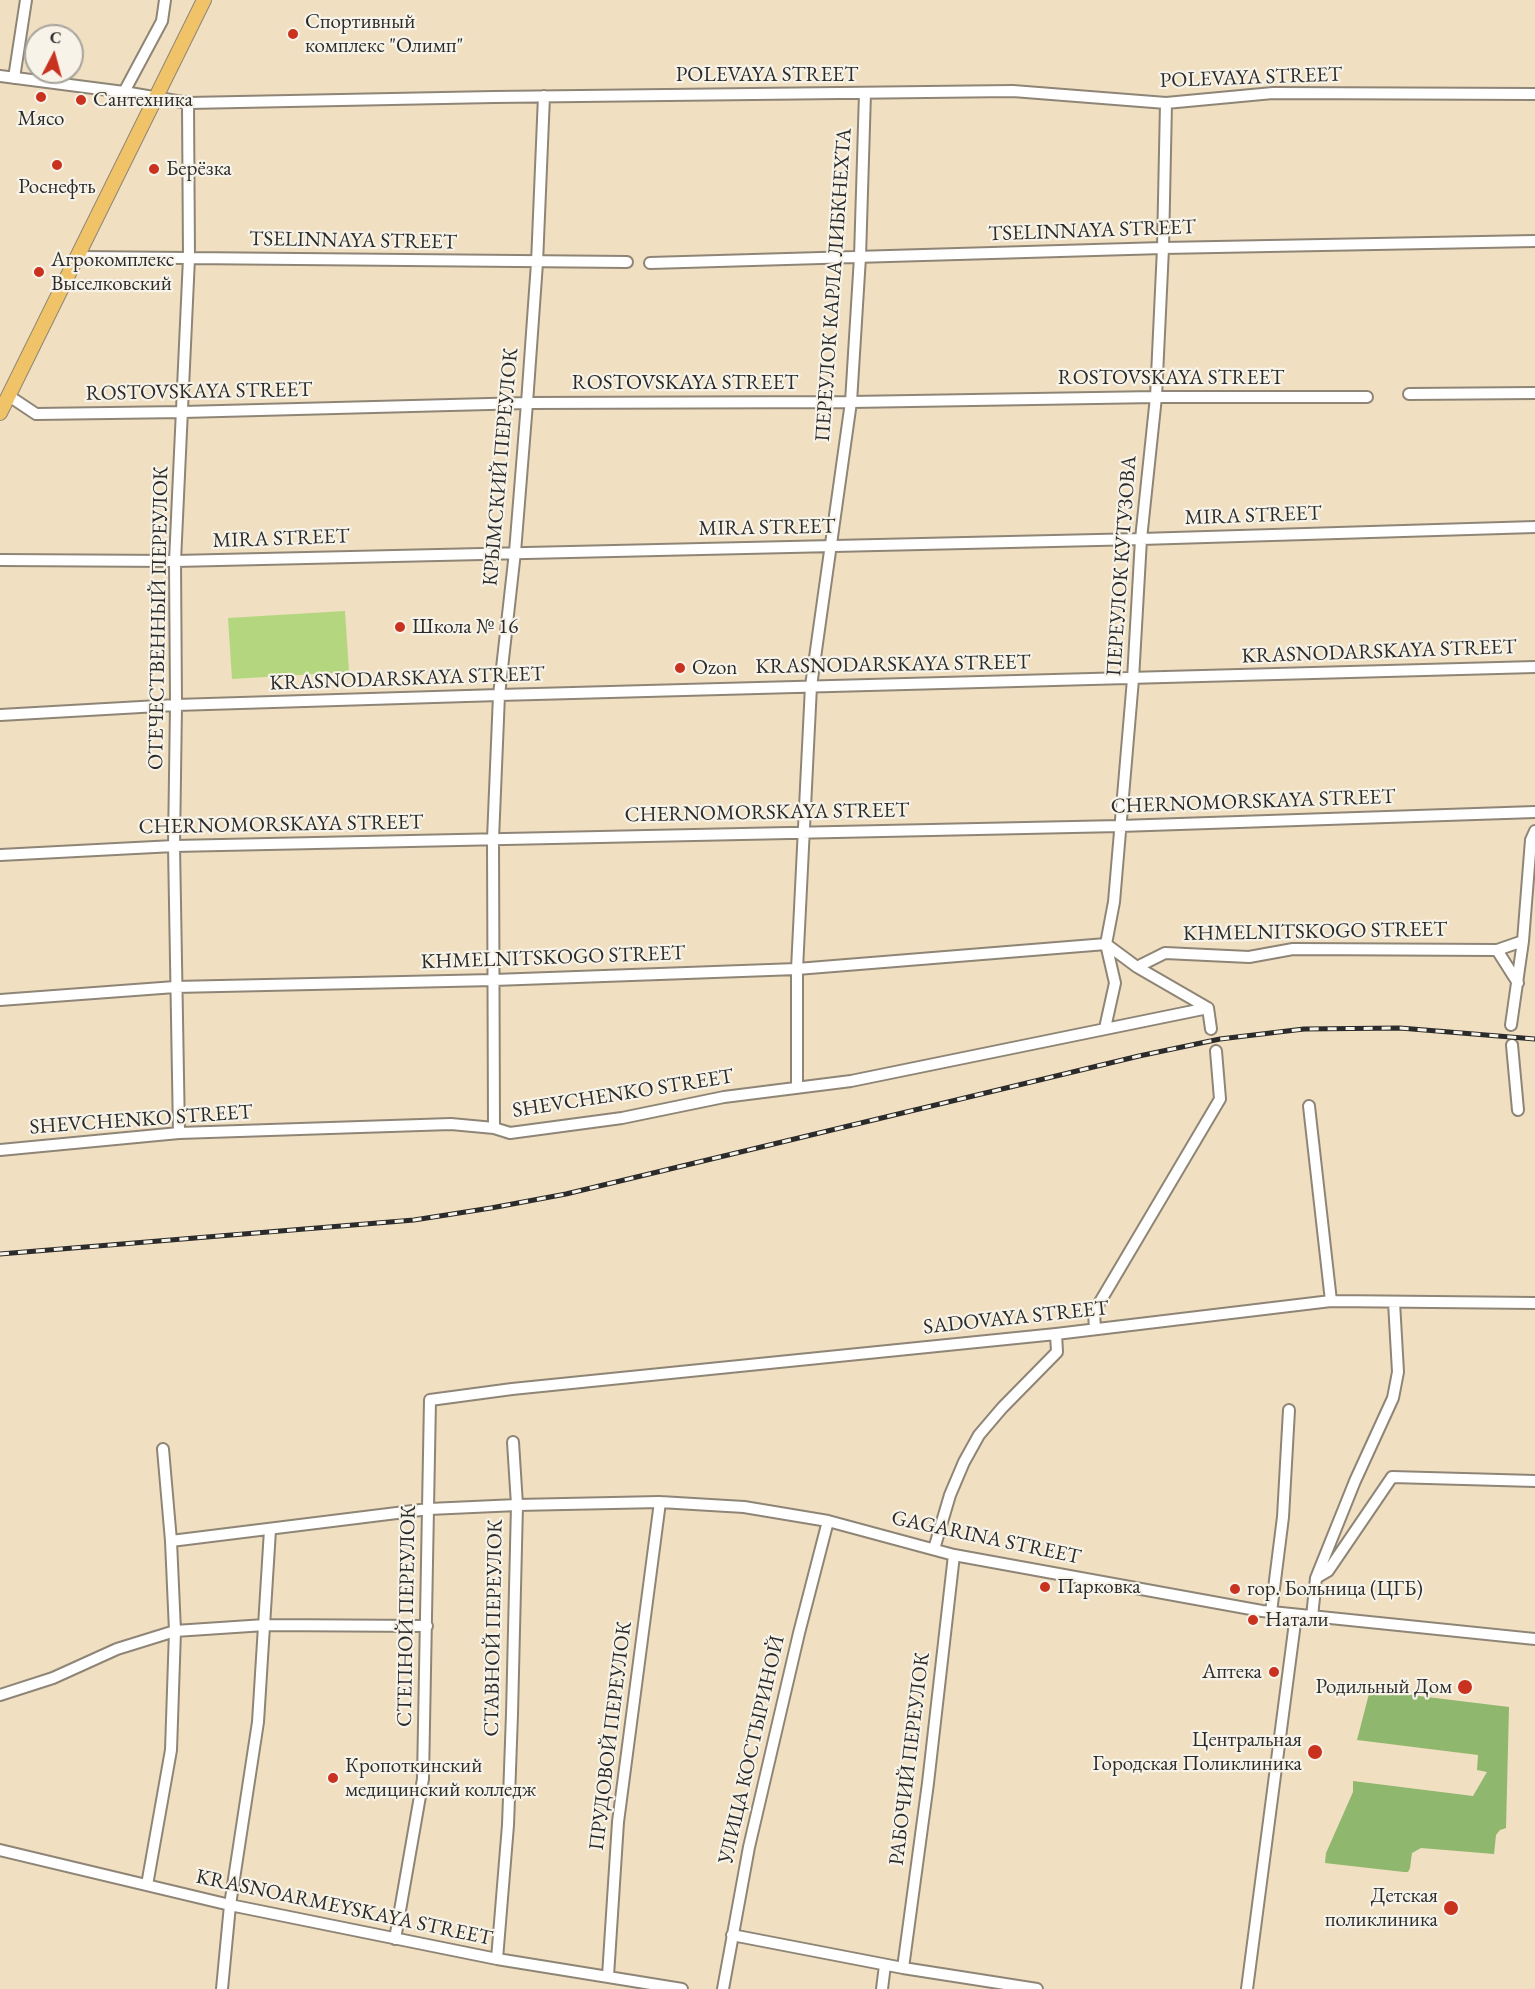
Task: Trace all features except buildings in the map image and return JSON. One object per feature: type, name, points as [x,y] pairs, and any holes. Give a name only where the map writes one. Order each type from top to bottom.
[{"type":"main road","points":[[0,413],[204,0]]},
{"type":"street","points":[[14,78],[26,0]]},
{"type":"street","points":[[124,92],[162,21],[165,0]]},
{"type":"street","name":"POLEVAYA STREET","points":[[0,76],[188,103],[544,96],[1013,92],[1166,103],[1274,93],[1535,94]]},
{"type":"street","name":"ПЕРЕУЛОК КАРЛА ЛИБКНЕХТА","points":[[797,1088],[797,969],[811,686],[851,402],[860,257],[866,93]]},
{"type":"street","name":"КРЫМСКИЙ ПЕРЕУЛОК","points":[[494,1128],[493,839],[499,695],[515,552],[527,403],[537,262],[544,96]]},
{"type":"street","name":"ОТЕЧЕСТВЕННЫЙ ПЕРЕУЛОК","points":[[179,1133],[174,846],[176,561],[189,258],[188,103]]},
{"type":"street","name":"ПЕРЕУЛОК КУТУЗОВА","points":[[1105,1028],[1115,983],[1107,944],[1114,902],[1133,679],[1141,539],[1155,397],[1163,248],[1166,103]]},
{"type":"street","name":"TSELINNAYA STREET","points":[[650,263],[1163,248],[1535,241]]},
{"type":"street","name":"TSELINNAYA STREET","points":[[78,256],[627,262]]},
{"type":"street","points":[[1409,394],[1535,393]]},
{"type":"street","name":"ROSTOVSKAYA STREET","points":[[9,396],[36,414],[527,403],[1367,397]]},
{"type":"street","name":"MIRA STREET","points":[[0,560],[176,561],[1141,539],[1535,527]]},
{"type":"street","name":"KRASNODARSKAYA STREET","points":[[0,715],[176,705],[1535,667]]},
{"type":"street","name":"CHERNOMORSKAYA STREET","points":[[0,855],[174,846],[1120,825],[1535,812]]},
{"type":"street","points":[[1511,1024],[1523,940],[1531,840],[1535,831]]},
{"type":"street","name":"KHMELNITSKOGO STREET","points":[[1137,967],[1166,953],[1250,957],[1293,949],[1497,950],[1523,940]]},
{"type":"street","points":[[1107,944],[1137,967],[1208,1008],[1211,1029]]},
{"type":"street","name":"KHMELNITSKOGO STREET","points":[[0,1000],[175,987],[494,980],[797,969],[1107,944]]},
{"type":"street","points":[[1497,950],[1518,983]]},
{"type":"street","name":"SHEVCHENKO STREET","points":[[0,1150],[179,1133],[451,1124],[494,1128],[510,1133],[599,1121],[724,1097],[851,1082],[1208,1008]]},
{"type":"street","points":[[1512,1045],[1518,1110]]},
{"type":"street","points":[[1095,1329],[1094,1311],[1220,1099],[1216,1051]]},
{"type":"street","points":[[1309,1106],[1331,1301]]},
{"type":"street","name":"SADOVAYA STREET","points":[[430,1400],[503,1390],[1056,1334],[1331,1301],[1535,1303]]},
{"type":"street","points":[[1312,1617],[1316,1578],[1355,1481],[1393,1398],[1398,1372],[1394,1302]]},
{"type":"street","points":[[934,1550],[950,1495],[964,1462],[979,1436],[1002,1408],[1057,1352],[1056,1334]]},
{"type":"street","name":"СТЕПНОЙ ПЕРЕУЛОК","points":[[395,1939],[423,1779],[430,1400]]},
{"type":"street","points":[[1271,1612],[1283,1517],[1289,1410]]},
{"type":"street","name":"СТАВНОЙ ПЕРЕУЛОК","points":[[497,1959],[508,1825],[517,1505],[513,1442]]},
{"type":"street","points":[[147,1885],[171,1750],[175,1631],[171,1541],[163,1449]]},
{"type":"street","points":[[1316,1578],[1328,1572],[1392,1477],[1535,1481]]},
{"type":"street","name":"GAGARINA STREET","points":[[171,1541],[429,1509],[660,1502],[744,1507],[828,1521],[954,1555],[1271,1612],[1535,1639]]},
{"type":"street","name":"ПРУДОВОЙ ПЕРЕУЛОК","points":[[608,1976],[618,1822],[660,1502]]},
{"type":"street","name":"УЛИЦА КОСТЫРИНОЙ","points":[[723,1989],[760,1796],[828,1521]]},
{"type":"street","points":[[222,1989],[230,1905],[258,1722],[270,1530]]},
{"type":"street","name":"РАБОЧИЙ ПЕРЕУЛОК","points":[[903,1968],[928,1783],[954,1555]]},
{"type":"street","points":[[1247,1989],[1296,1615]]},
{"type":"street","points":[[0,1695],[53,1678],[117,1649],[175,1631],[265,1625],[427,1626]]},
{"type":"street","name":"KRASNOARMEYSKAYA STREET","points":[[0,1850],[230,1905],[395,1939],[497,1959],[682,1989]]},
{"type":"street","points":[[732,1935],[885,1965],[1037,1989]]},
{"type":"street","points":[[882,1989],[885,1965]]},
{"type":"green space","points":[[345,611],[349,672],[232,679],[228,618]]},
{"type":"green space","points":[[1370,1690],[1509,1707],[1506,1828],[1500,1830],[1496,1835],[1494,1854],[1421,1848],[1412,1853],[1408,1872],[1325,1863],[1326,1853],[1353,1792],[1353,1781],[1473,1796],[1487,1772],[1477,1770],[1478,1755],[1357,1740]]},
{"type":"railway","points":[[0,1254],[414,1220],[491,1208],[566,1194],[1139,1056],[1220,1039],[1304,1029],[1400,1028],[1535,1039]]},
{"type":"place","name":"Спортивный комплекс \"Олимп\"","points":[[293,34]]},
{"type":"place","name":"Мясо","points":[[41,97]]},
{"type":"place","name":"Сантехника","points":[[81,100]]},
{"type":"place","name":"Роснефть","points":[[57,165]]},
{"type":"place","name":"Берёзка","points":[[154,169]]},
{"type":"place","name":"Агрокомплекс Выселковский","points":[[39,272]]},
{"type":"place","name":"Школа № 16","points":[[400,627]]},
{"type":"place","name":"Ozon","points":[[680,668]]},
{"type":"place","name":"Парковка","points":[[1045,1587]]},
{"type":"place","name":"гор. Больница (ЦГБ)","points":[[1235,1589]]},
{"type":"place","name":"Натали","points":[[1253,1620]]},
{"type":"place","name":"Аптека","points":[[1274,1672]]},
{"type":"place","name":"Родильный Дом","points":[[1465,1687]]},
{"type":"place","name":"Центральная Городская Поликлиника","points":[[1315,1752]]},
{"type":"place","name":"Кропоткинский медицинский колледж","points":[[333,1778]]},
{"type":"place","name":"Детская поликлиника","points":[[1451,1908]]}]
